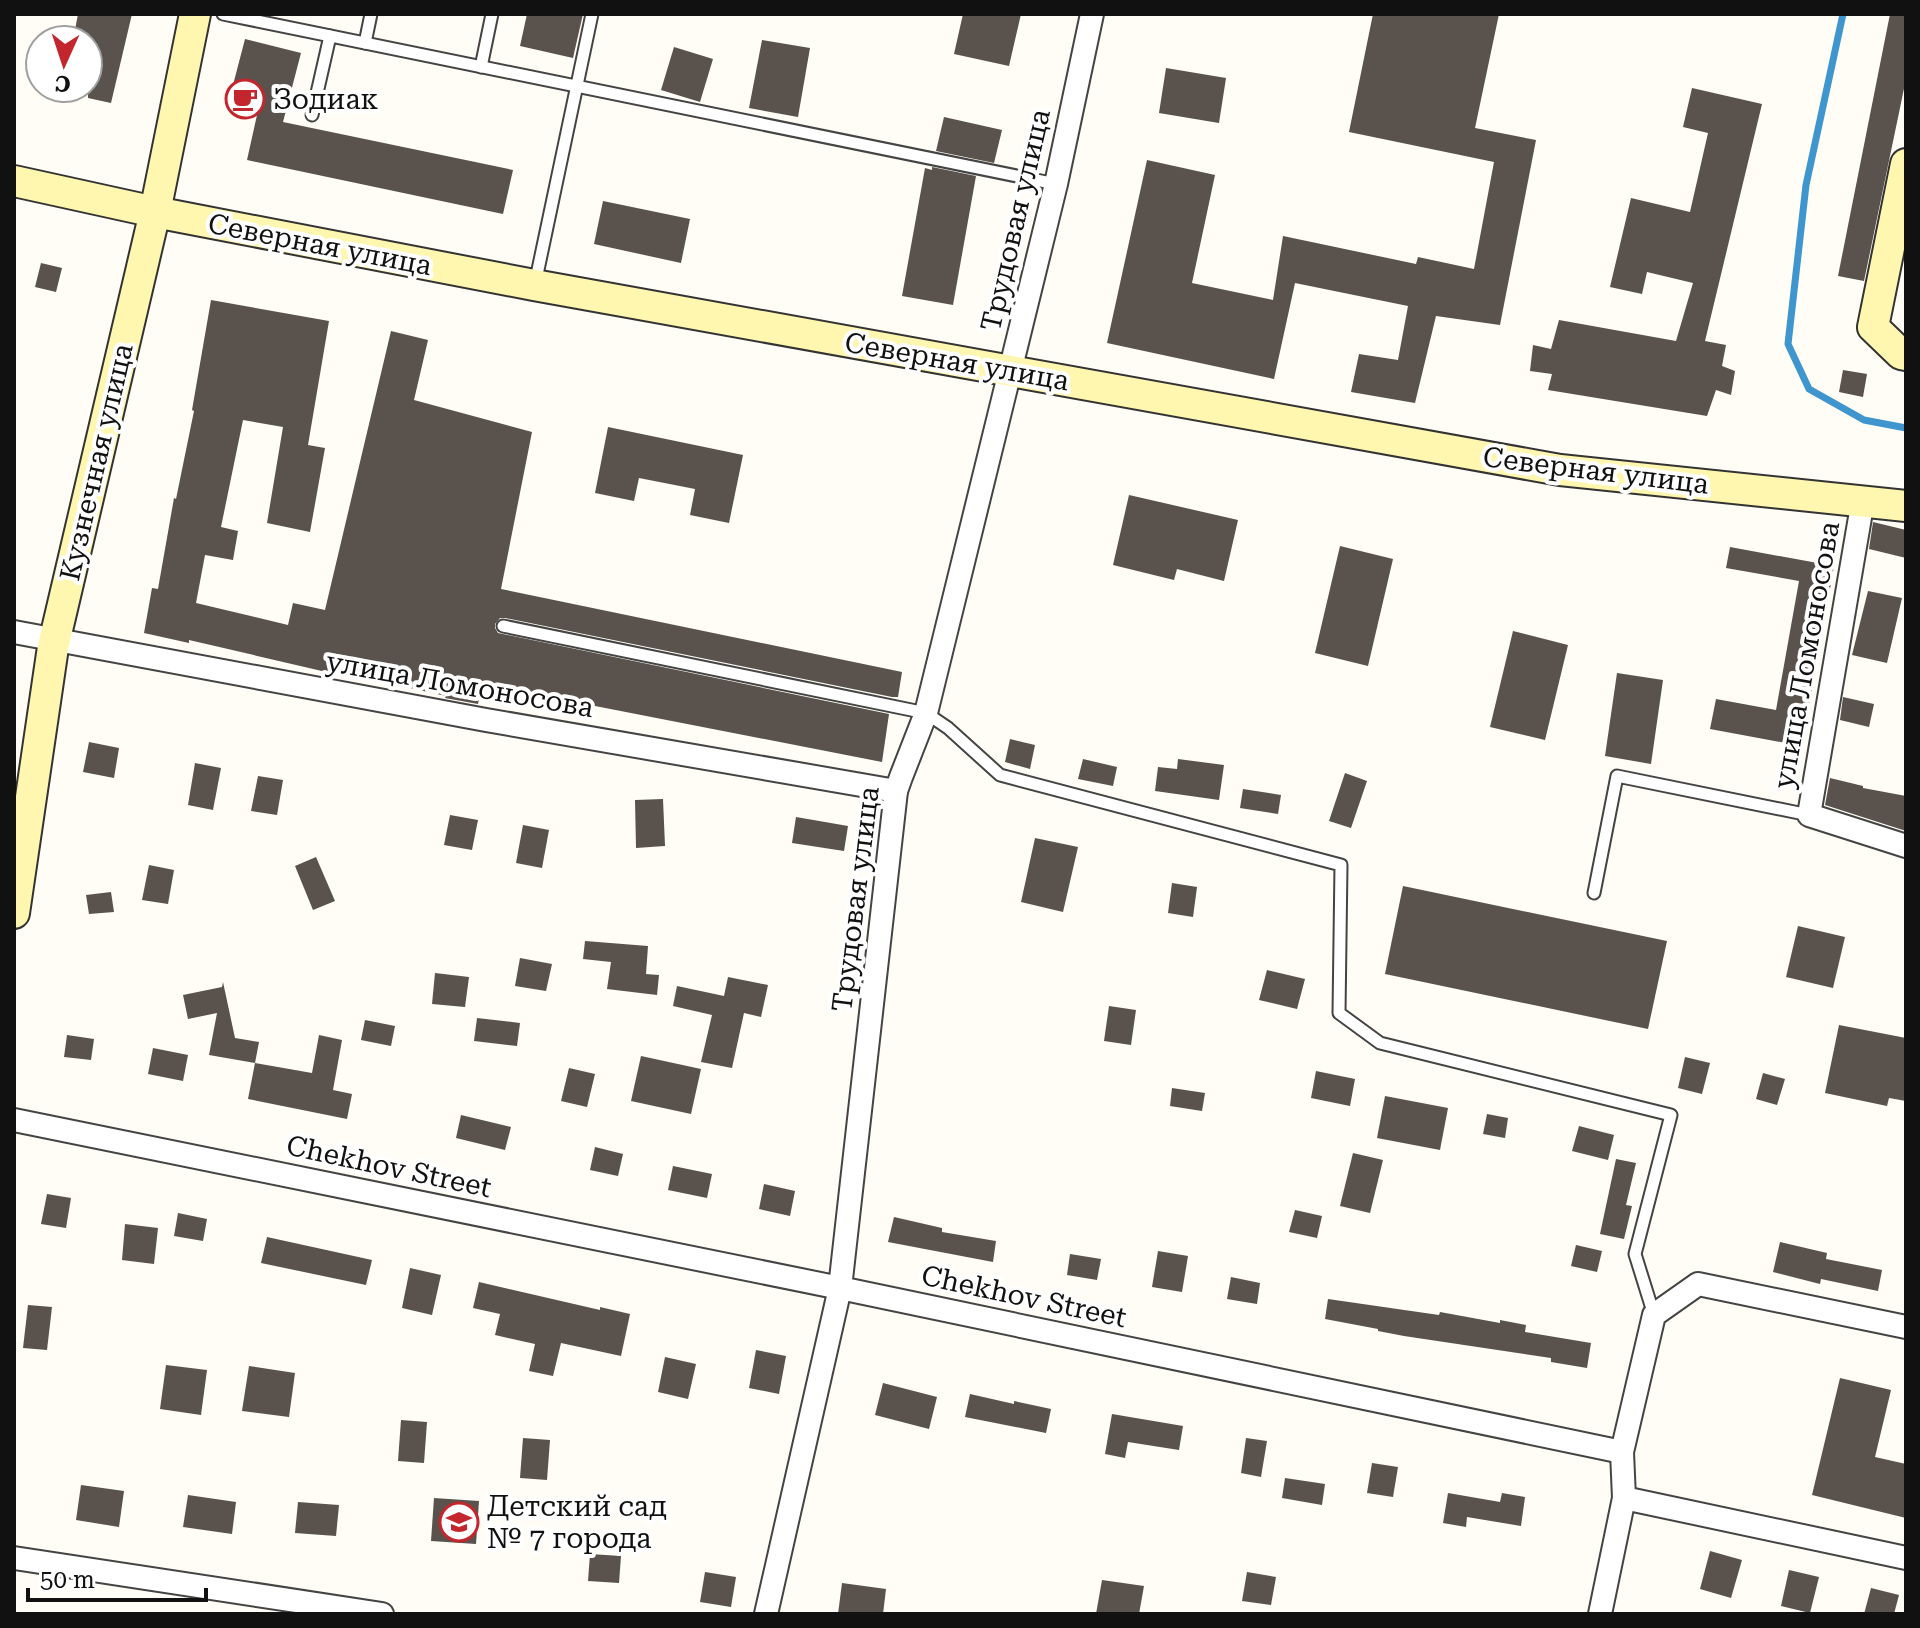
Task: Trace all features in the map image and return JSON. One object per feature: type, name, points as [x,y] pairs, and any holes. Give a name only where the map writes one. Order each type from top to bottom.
[{"type":"street","name":"Кузнечная улица","points":[[14,913],[54,640],[155,212],[195,14]]},
{"type":"street","name":"Трудовая улица","points":[[766,1614],[840,1288],[896,791],[926,713],[1056,184],[1092,14]]},
{"type":"street","points":[[1906,164],[1873,327],[1901,354],[1906,355]]},
{"type":"street","name":"Северная улица","points":[[14,181],[155,212],[534,285],[1560,470],[1906,506]]},
{"type":"street","name":"улица Ломоносова","points":[[1863,500],[1809,815],[1906,846]]},
{"type":"street","name":"улица Ломоносова","points":[[14,632],[486,720],[896,791]]},
{"type":"street","name":"Chekhov Street","points":[[14,1120],[840,1288],[1622,1452]]},
{"type":"street","points":[[1600,1614],[1624,1498],[1622,1452],[1654,1315],[1698,1284],[1906,1327]]},
{"type":"street","points":[[1624,1498],[1906,1558]]},
{"type":"street","points":[[14,1558],[382,1614]]},
{"type":"lane","points":[[223,14],[1056,184]]},
{"type":"lane","points":[[365,43],[371,14]]},
{"type":"lane","points":[[481,67],[492,14]]},
{"type":"lane","points":[[534,285],[592,14]]},
{"type":"lane","points":[[312,115],[330,36]]},
{"type":"lane","points":[[503,626],[926,713],[948,728],[1000,775],[1341,865],[1339,1013],[1380,1043],[1671,1115],[1635,1254],[1654,1315]]},
{"type":"lane","points":[[1594,893],[1617,776],[1809,815]]},
{"type":"building","points":[[78,14],[132,14],[111,103],[104,101],[104,24],[76,24]]},
{"type":"building","points":[[527,14],[583,14],[573,58],[520,46]]},
{"type":"building","points":[[963,14],[1021,14],[1009,66],[954,54]]},
{"type":"building","points":[[1373,14],[1499,14],[1475,128],[1536,140],[1500,325],[1436,316],[1415,403],[1351,392],[1359,354],[1398,360],[1408,306],[1295,283],[1274,379],[1107,343],[1147,160],[1215,175],[1192,283],[1273,300],[1283,236],[1416,264],[1418,257],[1474,269],[1494,162],[1349,132]]},
{"type":"building","points":[[1890,14],[1906,14],[1906,79],[1864,281],[1838,276]]},
{"type":"building","points":[[245,39],[301,53],[283,122],[513,170],[503,214],[247,160],[257,115],[227,108]]},
{"type":"building","points":[[762,40],[810,48],[798,117],[749,108]]},
{"type":"building","points":[[674,47],[713,59],[700,102],[661,90]]},
{"type":"building","points":[[1166,68],[1226,78],[1219,123],[1159,113]]},
{"type":"building","points":[[1692,88],[1762,104],[1705,341],[1726,345],[1722,366],[1735,371],[1731,395],[1716,390],[1707,416],[1548,390],[1552,374],[1530,371],[1533,345],[1551,349],[1559,320],[1676,341],[1693,283],[1647,272],[1642,294],[1610,287],[1631,198],[1690,212],[1708,133],[1683,127]]},
{"type":"building","points":[[944,117],[1002,130],[994,163],[936,151]]},
{"type":"building","points":[[932,167],[976,176],[953,305],[902,296],[925,168],[932,170]]},
{"type":"building","points":[[603,201],[690,219],[681,263],[594,244]]},
{"type":"building","points":[[41,263],[62,268],[56,292],[35,287]]},
{"type":"building","points":[[211,300],[329,321],[308,445],[325,448],[310,532],[267,523],[283,427],[243,420],[221,527],[238,531],[233,560],[205,555],[196,603],[288,625],[293,603],[325,610],[391,331],[428,340],[414,400],[532,432],[501,589],[902,672],[898,697],[892,697],[505,618],[500,618],[495,624],[498,633],[889,714],[882,762],[482,684],[478,704],[189,640],[189,643],[144,633],[152,588],[158,589],[194,411]]},
{"type":"building","points":[[1843,370],[1867,374],[1863,397],[1839,392]]},
{"type":"building","points":[[608,427],[743,455],[729,523],[690,515],[695,489],[639,478],[634,501],[595,493]]},
{"type":"building","points":[[1129,495],[1238,520],[1224,581],[1177,569],[1174,580],[1113,565]]},
{"type":"building","points":[[1873,522],[1906,530],[1906,558],[1869,549]]},
{"type":"building","points":[[1340,546],[1393,559],[1368,666],[1315,653]]},
{"type":"building","points":[[1730,547],[1834,566],[1802,746],[1710,729],[1716,699],[1776,710],[1799,581],[1726,568]]},
{"type":"building","points":[[1868,591],[1902,598],[1887,663],[1852,655]]},
{"type":"building","points":[[1513,631],[1568,645],[1545,740],[1490,727]]},
{"type":"building","points":[[1617,673],[1663,680],[1651,764],[1605,756]]},
{"type":"building","points":[[1843,697],[1874,704],[1869,727],[1840,720]]},
{"type":"building","points":[[1010,739],[1035,745],[1030,769],[1005,762]]},
{"type":"building","points":[[89,742],[119,748],[114,778],[83,772]]},
{"type":"building","points":[[1083,759],[1117,767],[1113,786],[1078,779]]},
{"type":"building","points":[[1178,759],[1224,765],[1219,800],[1155,791],[1158,767],[1177,769]]},
{"type":"building","points":[[195,763],[221,768],[213,810],[188,805]]},
{"type":"building","points":[[1345,773],[1367,781],[1351,828],[1329,821]]},
{"type":"building","points":[[258,776],[283,780],[277,815],[251,811]]},
{"type":"building","points":[[1830,778],[1906,796],[1906,831],[1825,805]]},
{"type":"building","points":[[1243,789],[1281,795],[1278,814],[1240,808]]},
{"type":"building","points":[[663,799],[665,846],[636,848],[635,800]]},
{"type":"building","points":[[450,815],[478,820],[472,850],[444,845]]},
{"type":"building","points":[[796,817],[848,826],[844,851],[792,843]]},
{"type":"building","points":[[523,825],[549,830],[542,868],[516,863]]},
{"type":"building","points":[[1035,838],[1078,847],[1063,912],[1021,902]]},
{"type":"building","points":[[316,857],[335,901],[313,910],[295,866]]},
{"type":"building","points":[[149,865],[174,870],[168,904],[142,900]]},
{"type":"building","points":[[1172,883],[1197,887],[1193,917],[1168,913]]},
{"type":"building","points":[[1403,886],[1667,941],[1648,1029],[1385,974]]},
{"type":"building","points":[[111,892],[114,912],[89,914],[86,895]]},
{"type":"building","points":[[1798,926],[1845,937],[1833,988],[1786,977]]},
{"type":"building","points":[[585,941],[648,946],[646,974],[659,975],[657,995],[607,989],[611,962],[583,959]]},
{"type":"building","points":[[520,958],[552,964],[546,991],[515,986]]},
{"type":"building","points":[[1267,970],[1305,979],[1297,1009],[1259,1000]]},
{"type":"building","points":[[435,973],[469,977],[465,1007],[432,1004]]},
{"type":"building","points":[[728,977],[768,985],[761,1017],[744,1013],[732,1068],[701,1062],[712,1015],[673,1006],[677,986],[724,996]]},
{"type":"building","points":[[223,982],[235,1038],[259,1042],[255,1063],[209,1055],[217,1013],[188,1019],[183,995],[222,987]]},
{"type":"building","points":[[1109,1006],[1136,1010],[1131,1045],[1104,1041]]},
{"type":"building","points":[[477,1018],[520,1023],[517,1046],[474,1041]]},
{"type":"building","points":[[365,1020],[395,1026],[391,1046],[361,1040]]},
{"type":"building","points":[[1839,1025],[1906,1038],[1906,1101],[1889,1098],[1887,1106],[1825,1093]]},
{"type":"building","points":[[67,1035],[94,1039],[91,1060],[64,1057]]},
{"type":"building","points":[[319,1035],[342,1040],[333,1090],[352,1094],[347,1119],[248,1099],[255,1063],[312,1073]]},
{"type":"building","points":[[153,1048],[188,1055],[183,1081],[148,1074]]},
{"type":"building","points":[[641,1056],[701,1069],[691,1114],[631,1101]]},
{"type":"building","points":[[1685,1057],[1710,1063],[1702,1094],[1678,1088]]},
{"type":"building","points":[[569,1068],[595,1074],[587,1107],[561,1101]]},
{"type":"building","points":[[1316,1071],[1355,1079],[1350,1106],[1311,1098]]},
{"type":"building","points":[[1763,1073],[1785,1079],[1777,1105],[1756,1099]]},
{"type":"building","points":[[1172,1088],[1205,1093],[1202,1111],[1170,1106]]},
{"type":"building","points":[[1385,1096],[1448,1108],[1440,1150],[1377,1138]]},
{"type":"building","points":[[1487,1114],[1508,1118],[1505,1138],[1483,1134]]},
{"type":"building","points":[[461,1115],[511,1127],[505,1150],[456,1138]]},
{"type":"building","points":[[1579,1126],[1614,1135],[1608,1160],[1572,1151]]},
{"type":"building","points":[[595,1147],[623,1154],[618,1176],[590,1170]]},
{"type":"building","points":[[1353,1153],[1383,1160],[1370,1213],[1340,1206]]},
{"type":"building","points":[[1616,1159],[1636,1163],[1626,1205],[1632,1206],[1624,1239],[1600,1234]]},
{"type":"building","points":[[673,1166],[712,1174],[707,1198],[668,1190]]},
{"type":"building","points":[[764,1184],[795,1191],[790,1216],[759,1209]]},
{"type":"building","points":[[47,1194],[71,1198],[66,1228],[41,1224]]},
{"type":"building","points":[[1295,1210],[1322,1216],[1317,1238],[1289,1232]]},
{"type":"building","points":[[178,1213],[207,1219],[203,1241],[174,1236]]},
{"type":"building","points":[[894,1217],[942,1228],[942,1232],[996,1241],[993,1262],[888,1242]]},
{"type":"building","points":[[125,1224],[158,1228],[154,1264],[122,1260]]},
{"type":"building","points":[[267,1237],[372,1260],[366,1285],[261,1263]]},
{"type":"building","points":[[1780,1242],[1827,1253],[1826,1259],[1882,1270],[1878,1291],[1821,1279],[1820,1284],[1773,1272]]},
{"type":"building","points":[[1576,1245],[1602,1251],[1597,1272],[1571,1266]]},
{"type":"building","points":[[1158,1251],[1188,1256],[1182,1292],[1152,1287]]},
{"type":"building","points":[[1070,1254],[1101,1259],[1097,1280],[1067,1275]]},
{"type":"building","points":[[410,1268],[441,1275],[432,1315],[402,1308]]},
{"type":"building","points":[[1231,1277],[1260,1283],[1257,1304],[1227,1299]]},
{"type":"building","points":[[479,1282],[630,1314],[621,1356],[561,1343],[553,1376],[529,1371],[535,1344],[495,1335],[500,1314],[473,1308]]},
{"type":"building","points":[[1328,1299],[1526,1325],[1525,1332],[1591,1343],[1587,1368],[1551,1362],[1551,1358],[1404,1336],[1325,1319]]},
{"type":"building","points":[[28,1305],[52,1307],[47,1350],[23,1348]]},
{"type":"building","points":[[756,1350],[786,1356],[779,1394],[749,1388]]},
{"type":"building","points":[[665,1357],[696,1364],[688,1399],[658,1392]]},
{"type":"building","points":[[166,1365],[207,1370],[201,1415],[160,1409]]},
{"type":"building","points":[[249,1366],[295,1373],[289,1417],[242,1411]]},
{"type":"building","points":[[1840,1378],[1891,1390],[1875,1457],[1906,1464],[1906,1518],[1812,1495]]},
{"type":"building","points":[[883,1383],[937,1397],[929,1429],[875,1415]]},
{"type":"building","points":[[970,1394],[1051,1409],[1046,1433],[965,1417]]},
{"type":"building","points":[[1112,1414],[1183,1426],[1179,1450],[1128,1442],[1125,1458],[1105,1454]]},
{"type":"building","points":[[401,1420],[427,1422],[424,1463],[398,1461]]},
{"type":"building","points":[[523,1438],[550,1440],[547,1480],[520,1478]]},
{"type":"building","points":[[1246,1438],[1267,1441],[1261,1477],[1241,1473]]},
{"type":"building","points":[[1372,1463],[1398,1467],[1393,1497],[1367,1493]]},
{"type":"building","points":[[1285,1478],[1325,1484],[1322,1505],[1282,1498]]},
{"type":"building","points":[[81,1485],[124,1491],[119,1527],[76,1520]]},
{"type":"building","points":[[1448,1493],[1500,1502],[1502,1493],[1525,1497],[1521,1526],[1467,1517],[1466,1527],[1443,1523]]},
{"type":"building","points":[[188,1495],[236,1502],[232,1534],[183,1527]]},
{"type":"building","points":[[434,1498],[479,1501],[476,1544],[431,1541]]},
{"type":"building","points":[[298,1502],[339,1505],[336,1536],[295,1533]]},
{"type":"building","points":[[1710,1551],[1742,1560],[1731,1598],[1700,1589]]},
{"type":"building","points":[[590,1554],[621,1556],[619,1583],[588,1581]]},
{"type":"building","points":[[1789,1570],[1819,1577],[1810,1613],[1781,1606]]},
{"type":"building","points":[[705,1572],[736,1577],[731,1607],[700,1602]]},
{"type":"building","points":[[1247,1572],[1276,1577],[1271,1605],[1242,1601]]},
{"type":"building","points":[[1102,1580],[1144,1586],[1139,1614],[1096,1614]]},
{"type":"building","points":[[842,1583],[886,1589],[883,1614],[838,1614]]},
{"type":"building","points":[[1871,1588],[1899,1595],[1894,1614],[1864,1614]]},
{"type":"waterway","points":[[1843,14],[1806,185],[1788,344],[1809,389],[1864,420],[1906,428]]},
{"type":"place","name":"Зодиак","points":[[245,99]]},
{"type":"place","name":"Детский сад № 7 города","points":[[459,1522]]}]
